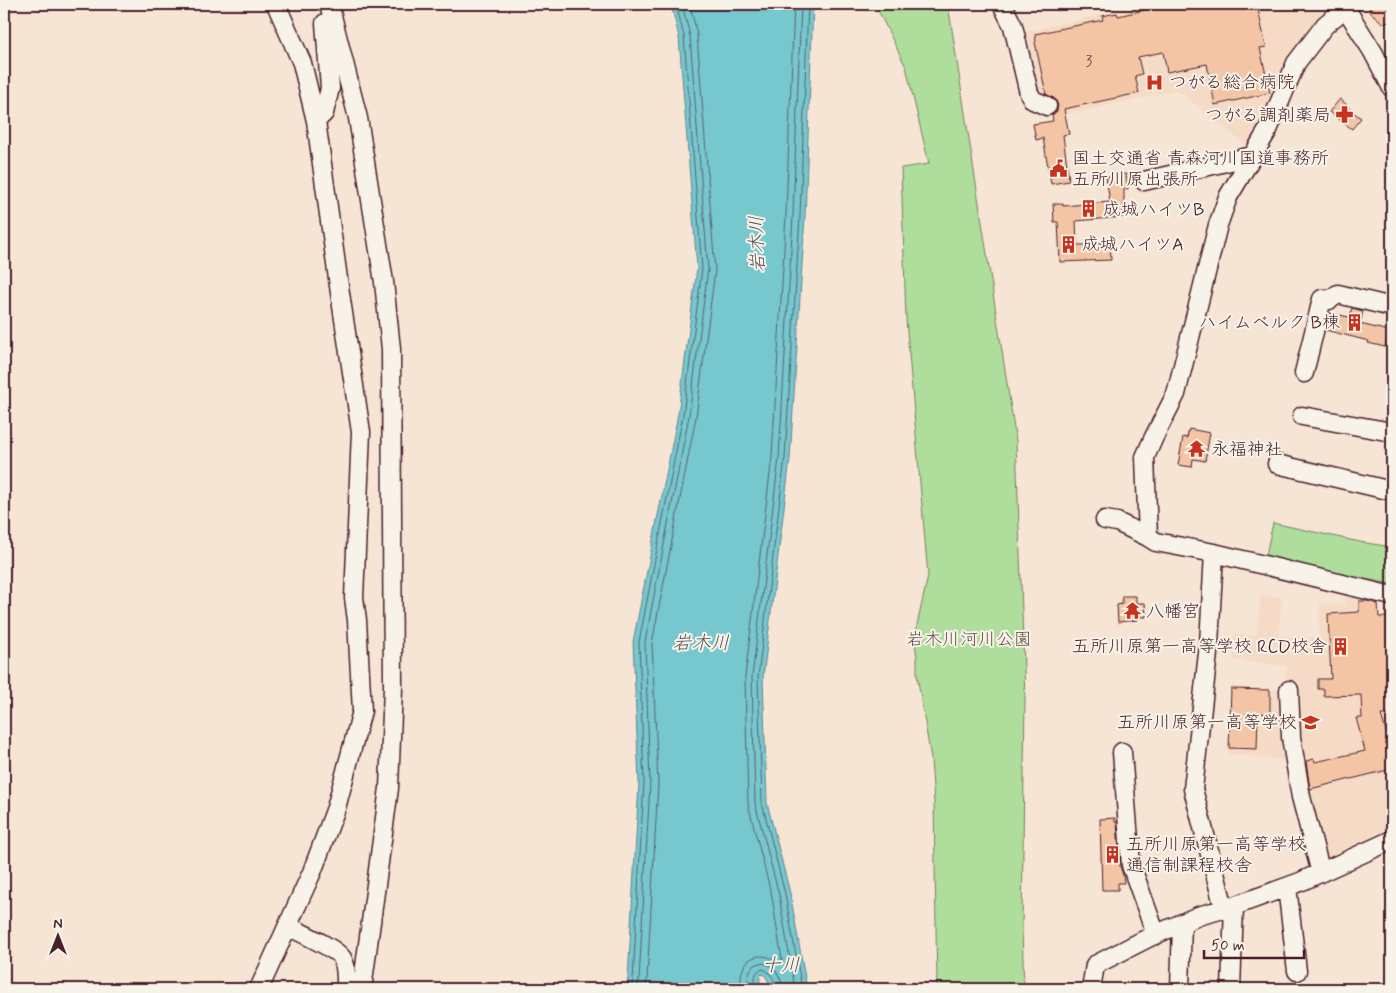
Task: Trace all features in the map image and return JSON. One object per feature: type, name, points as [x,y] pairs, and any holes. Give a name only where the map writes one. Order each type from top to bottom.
[{"type":"street","points":[[259,989],[312,872],[336,808],[362,711],[354,598],[361,432],[316,121],[302,63],[276,4]]},
{"type":"street","points":[[1002,4],[1018,41],[1029,93],[1033,100],[1047,106]]},
{"type":"street","points":[[316,121],[324,113],[330,88],[325,23],[329,5]]},
{"type":"street","points":[[329,5],[358,118],[384,282],[391,349],[394,688],[389,788],[362,989]]},
{"type":"street","points":[[1148,537],[1145,457],[1176,394],[1218,224],[1228,197],[1268,130],[1296,63],[1326,25],[1346,5],[1392,86]]},
{"type":"street","points":[[302,63],[317,56],[327,47]]},
{"type":"street","points":[[1144,181],[1252,156]]},
{"type":"street","points":[[1304,373],[1322,299],[1329,300],[1338,294],[1392,307]]},
{"type":"street","points":[[1302,416],[1392,432]]},
{"type":"street","points":[[1277,464],[1392,492]]},
{"type":"street","points":[[1105,520],[1117,522],[1156,542],[1214,553],[1392,596]]},
{"type":"street","points":[[1214,553],[1208,652],[1194,789],[1229,907],[1230,989]]},
{"type":"street","points":[[1289,690],[1291,737],[1301,798],[1321,873]]},
{"type":"street","points":[[1122,752],[1131,865],[1156,934]]},
{"type":"street","points":[[1090,989],[1095,966],[1156,934],[1198,916],[1287,887],[1392,840]]},
{"type":"street","points":[[1287,887],[1297,971]]},
{"type":"street","points":[[1180,989],[1182,923]]},
{"type":"street","points":[[288,926],[334,951],[342,958],[346,974],[346,989]]},
{"type":"shaded area","name":"つがる総合病院","points":[[1143,4],[1320,4],[1324,9],[1287,61],[1269,111],[1248,147],[1177,90],[1061,116],[1037,112],[1020,33]]},
{"type":"shaded area","name":"五所川原第一高等学校","points":[[1345,592],[1357,595],[1358,652],[1392,651],[1392,834],[1322,867],[1290,761],[1228,754],[1231,687],[1283,690],[1287,666],[1234,660],[1234,634],[1256,635],[1261,595],[1282,597],[1279,636],[1318,638],[1320,603],[1344,605]]},
{"type":"green space","name":"岩木川河川公園","points":[[875,4],[948,4],[1016,441],[1025,697],[1022,928],[1024,989],[937,989],[934,802],[931,759],[917,675],[915,643],[928,576],[906,319],[901,168],[929,164],[906,67]]},
{"type":"green space","points":[[1273,523],[1392,547],[1392,584],[1348,576],[1266,555]]},
{"type":"water","name":"岩木川","points":[[671,4],[813,4],[805,216],[790,459],[763,677],[767,803],[790,893],[807,989],[773,989],[764,974],[760,975],[760,989],[626,989],[639,783],[633,642],[678,414],[697,268],[679,37]]},
{"type":"building","name":"つがる総合病院","points":[[1147,4],[1257,4],[1266,47],[1260,48],[1270,93],[1215,105],[1207,64],[1167,72],[1163,52],[1138,57],[1142,74],[1135,76],[1139,93],[1064,109],[1069,134],[1063,135],[1069,181],[1051,184],[1043,138],[1036,140],[1033,124],[1053,121],[1052,115],[1057,111],[1058,105],[1055,99],[1046,94],[1035,34],[1103,20],[1102,16],[1117,13],[1118,16],[1149,9]]},
{"type":"building","points":[[1369,4],[1392,4],[1392,22],[1383,23],[1370,12]]},
{"type":"building","name":"つがる調剤薬局","points":[[1340,99],[1361,118],[1352,129],[1329,112]]},
{"type":"building","points":[[1126,174],[1128,189],[1124,189],[1123,217],[1076,221],[1077,245],[1100,245],[1100,242],[1110,242],[1111,260],[1060,262],[1058,222],[1054,222],[1053,204],[1063,204],[1063,206],[1110,202],[1106,177]]},
{"type":"building","points":[[1352,308],[1363,311],[1360,324],[1389,331],[1385,347],[1325,330],[1329,313],[1349,317]]},
{"type":"building","name":"永福神社","points":[[1189,429],[1210,433],[1205,461],[1193,459],[1192,467],[1178,465],[1183,437],[1187,438]]},
{"type":"building","name":"八幡宮","points":[[1122,596],[1136,596],[1136,603],[1145,603],[1146,617],[1136,617],[1137,620],[1118,622],[1117,605],[1122,604]]},
{"type":"building","points":[[1359,601],[1378,604],[1379,617],[1392,617],[1392,715],[1381,715],[1390,745],[1392,745],[1392,769],[1310,789],[1306,761],[1314,759],[1315,762],[1365,751],[1356,718],[1362,718],[1361,695],[1324,696],[1324,689],[1318,689],[1318,679],[1331,679],[1328,614],[1359,612]]},
{"type":"building","points":[[1231,689],[1270,690],[1270,714],[1258,713],[1257,749],[1229,748]]},
{"type":"building","name":"五所川原第一高等学校 通信制課程校舎","points":[[1115,818],[1115,822],[1117,822],[1120,866],[1124,883],[1118,883],[1118,890],[1102,890],[1100,819]]},
{"type":"place","name":"つがる総合病院","points":[[1155,82]]},
{"type":"place","name":"つがる調剤薬局","points":[[1345,115]]},
{"type":"place","name":"国土交通省 青森河川国道事務所 五所川原出張所","points":[[1058,168]]},
{"type":"place","name":"成城ハイツB","points":[[1089,209]]},
{"type":"place","name":"成城ハイツA","points":[[1068,244]]},
{"type":"place","name":"ハイムベルク B棟","points":[[1354,322]]},
{"type":"place","name":"永福神社","points":[[1197,449]]},
{"type":"place","name":"八幡宮","points":[[1132,611]]},
{"type":"place","name":"五所川原第一高等学校 RCD校舎","points":[[1341,646]]},
{"type":"place","name":"五所川原第一高等学校","points":[[1311,722]]},
{"type":"place","name":"五所川原第一高等学校 通信制課程校舎","points":[[1112,854]]},
{"type":"water label","name":"十川","points":[[781,964]]}]
